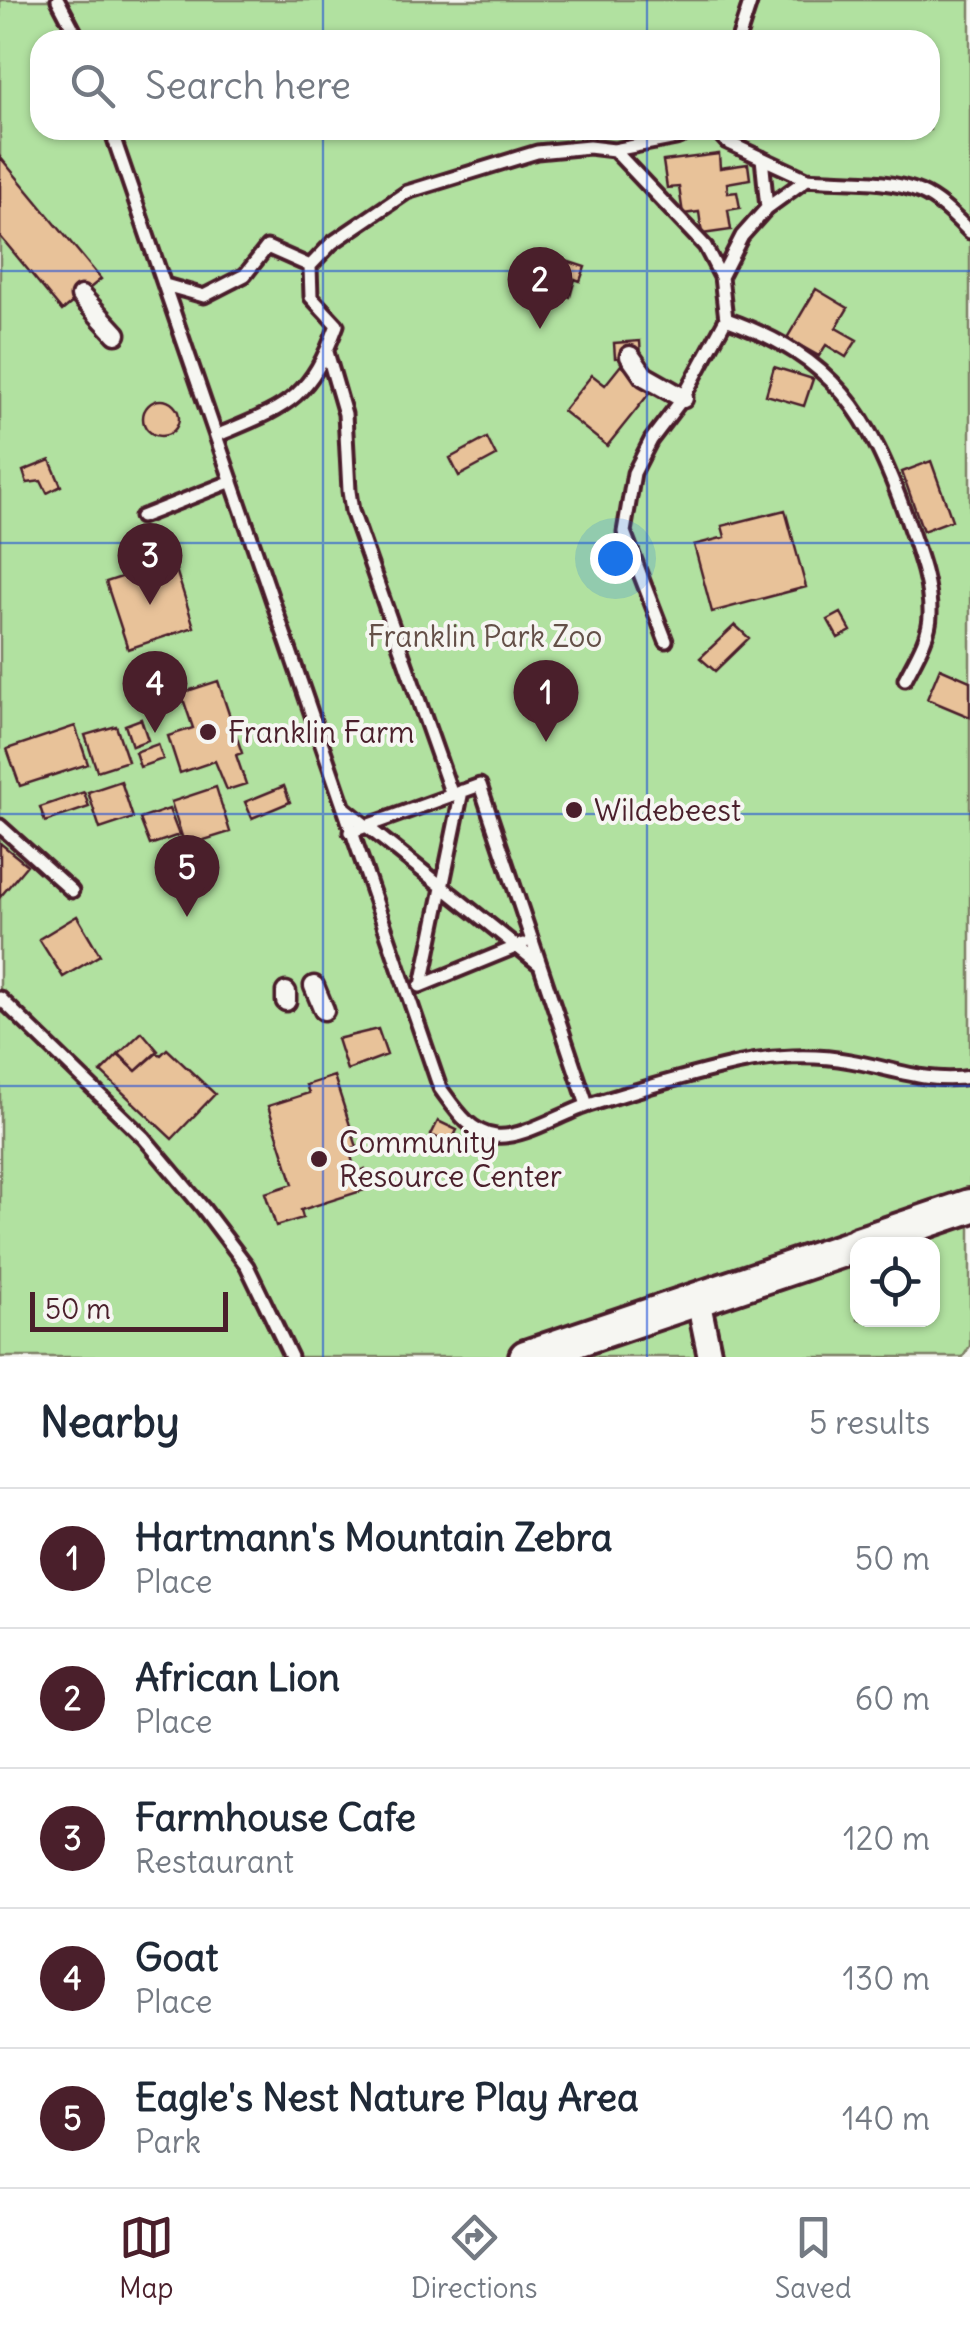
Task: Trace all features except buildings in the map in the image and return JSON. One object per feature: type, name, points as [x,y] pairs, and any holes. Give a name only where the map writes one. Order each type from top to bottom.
[{"type":"main road","points":[[879,1237],[970,1206]]},
{"type":"main road","points":[[526,1357],[850,1247]]},
{"type":"street","points":[[81,296],[116,334]]},
{"type":"street","points":[[630,356],[644,376],[683,398]]},
{"type":"street","points":[[314,986],[324,1010]]},
{"type":"street","points":[[698,1300],[710,1357]]},
{"type":"lane","points":[[58,0],[74,30]]},
{"type":"lane","points":[[741,30],[750,0]]},
{"type":"lane","points":[[114,140],[440,1088],[462,1117],[478,1130],[497,1136],[521,1132],[587,1106],[740,1064],[809,1056],[852,1061],[930,1079],[970,1077]]},
{"type":"lane","points":[[216,436],[285,407],[321,368],[337,325],[311,298],[310,266],[332,244],[408,192],[537,152],[589,147],[614,150],[666,140]]},
{"type":"lane","points":[[725,140],[807,179],[919,192],[950,211],[970,232]]},
{"type":"lane","points":[[614,150],[705,246],[720,277],[726,319],[683,398],[651,440],[634,473],[624,532],[666,641]]},
{"type":"lane","points":[[762,158],[768,208]]},
{"type":"lane","points":[[720,277],[742,236],[768,208],[807,179]]},
{"type":"lane","points":[[164,285],[204,296],[246,275],[267,247],[310,266]]},
{"type":"lane","points":[[726,319],[778,340],[802,356],[836,383],[867,424],[893,480],[927,589],[931,618],[905,679]]},
{"type":"lane","points":[[328,352],[346,414],[352,511],[457,793],[422,984]]},
{"type":"lane","points":[[141,517],[232,482]]},
{"type":"lane","points":[[350,832],[480,785],[587,1106]]},
{"type":"lane","points":[[342,807],[540,965]]},
{"type":"lane","points":[[0,826],[72,892]]},
{"type":"lane","points":[[406,992],[532,941]]},
{"type":"lane","points":[[0,998],[144,1138],[202,1208],[246,1266],[291,1357]]},
{"type":"green space","name":"Franklin Park Zoo","points":[[0,0],[970,0],[970,1346],[963,1357],[0,1357]]},
{"type":"place","name":"African Lion","points":[[540,329]]},
{"type":"place","name":"Farmhouse Cafe","points":[[150,605]]},
{"type":"place","name":"Franklin Farm","points":[[208,732]]},
{"type":"place","name":"Goat","points":[[155,733]]},
{"type":"place","name":"Hartmann's Mountain Zebra","points":[[546,742]]},
{"type":"place","name":"Wildebeest","points":[[574,810]]},
{"type":"place","name":"Eagle's Nest Nature Play Area","points":[[187,917]]},
{"type":"place","name":"Community Resource Center","points":[[319,1159]]}]
